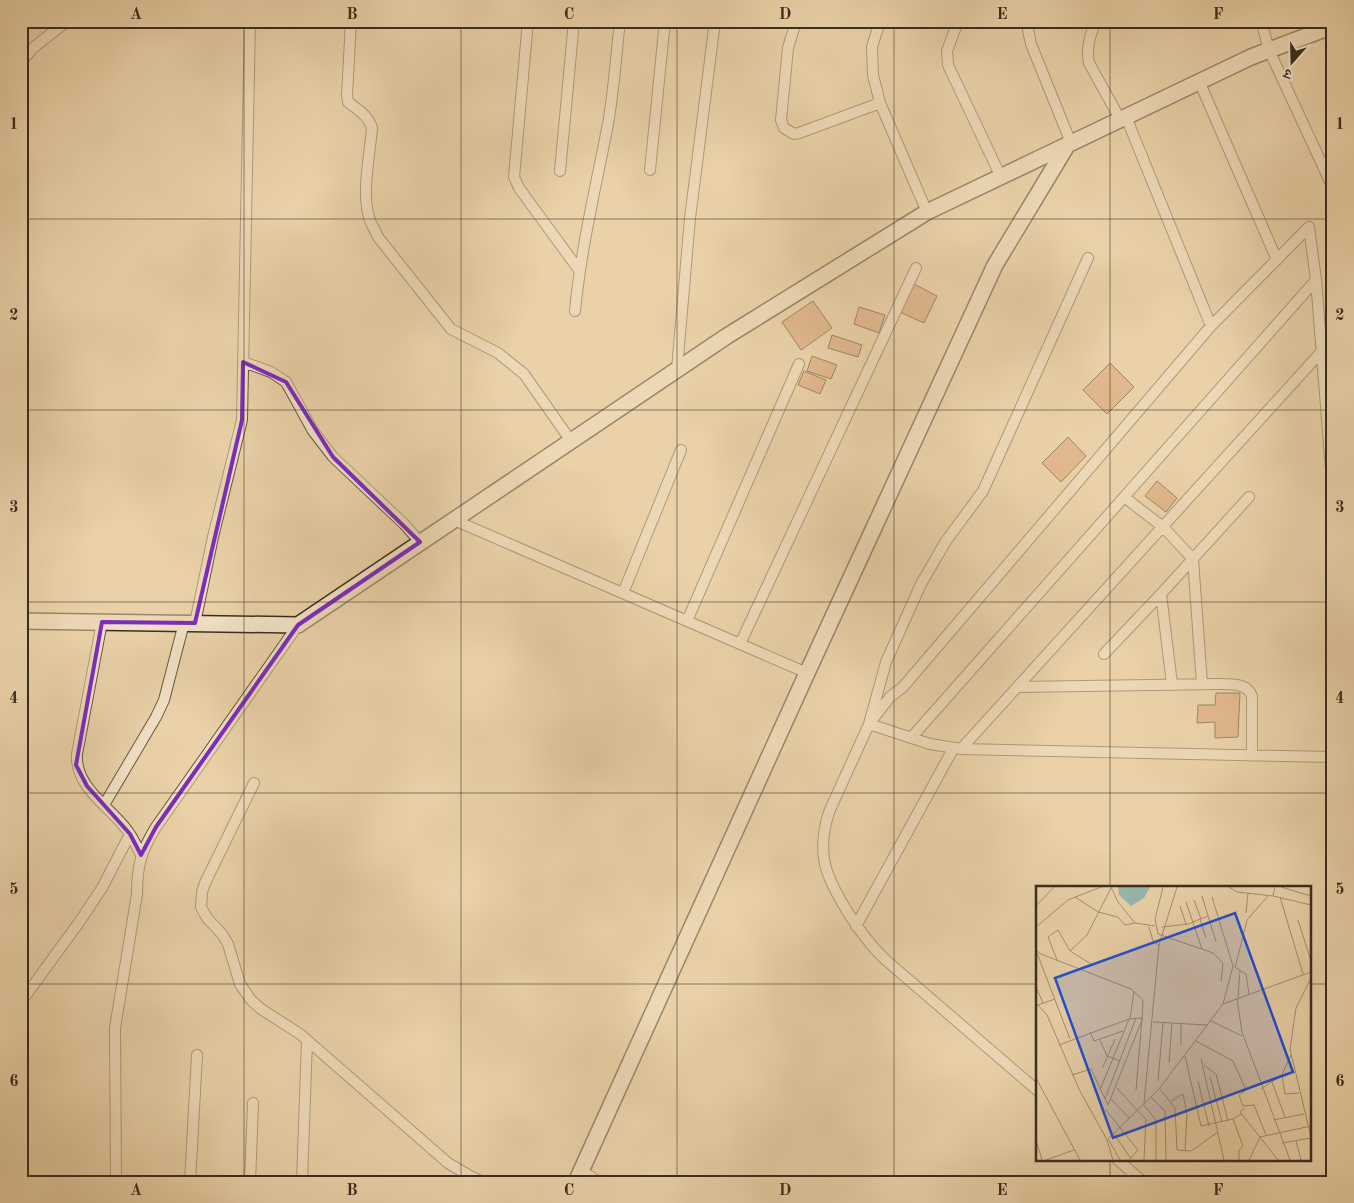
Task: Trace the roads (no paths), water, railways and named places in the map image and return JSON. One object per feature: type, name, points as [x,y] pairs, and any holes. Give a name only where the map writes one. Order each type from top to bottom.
[{"type":"main road","points":[[21,621],[298,625],[727,336],[927,212],[1199,81],[1269,50],[1333,26]]},
{"type":"main road","points":[[579,1176],[807,673],[995,265],[1069,144]]},
{"type":"street","points":[[21,62],[34,48],[67,21]]},
{"type":"street","points":[[104,805],[164,700],[190,623],[242,420],[250,21]]},
{"type":"street","points":[[351,21],[347,95],[348,102],[365,114],[372,128],[366,195],[371,223],[378,237],[451,329],[498,353],[524,374],[571,441]]},
{"type":"street","points":[[528,21],[514,177],[519,188],[579,270]]},
{"type":"street","points":[[560,171],[574,21]]},
{"type":"street","points":[[576,311],[579,270],[608,121],[620,21]]},
{"type":"street","points":[[650,170],[665,21]]},
{"type":"street","points":[[677,369],[690,218],[716,21]]},
{"type":"street","points":[[796,21],[788,48],[782,120],[784,128],[794,134],[799,133],[880,103]]},
{"type":"street","points":[[880,21],[872,47],[873,75],[880,103],[927,212]]},
{"type":"street","points":[[958,21],[946,58],[1001,177]]},
{"type":"street","points":[[1026,21],[1032,44],[1069,144]]},
{"type":"street","points":[[1096,21],[1088,44],[1087,54],[1089,63],[1123,118],[1211,326]]},
{"type":"street","points":[[1261,21],[1269,50],[1333,188]]},
{"type":"street","points":[[1199,81],[1277,260]]},
{"type":"street","points":[[869,724],[890,697],[903,687],[1211,326],[1310,227],[1333,495]]},
{"type":"street","points":[[1036,1089],[874,949],[856,926],[829,880],[824,860],[824,827],[869,724],[886,662],[921,584],[946,541],[983,491],[1088,258]]},
{"type":"street","points":[[740,644],[916,268]]},
{"type":"street","points":[[912,738],[1316,280]]},
{"type":"street","points":[[856,926],[957,749],[1018,687],[1322,350]]},
{"type":"street","points":[[243,362],[271,372],[286,382],[314,431],[333,457],[404,524],[420,542]]},
{"type":"street","points":[[687,621],[799,364]]},
{"type":"street","points":[[623,593],[681,450]]},
{"type":"street","points":[[1124,497],[1162,527],[1193,559],[1202,684]]},
{"type":"street","points":[[1104,654],[1249,497]]},
{"type":"street","points":[[454,520],[807,673]]},
{"type":"street","points":[[1161,594],[1172,684]]},
{"type":"street","points":[[102,622],[76,754],[76,765],[87,786],[130,834],[141,855]]},
{"type":"street","points":[[116,1182],[114,1028],[137,894],[137,871],[141,855],[145,844],[156,826],[298,625]]},
{"type":"street","points":[[1018,687],[1232,684],[1249,689],[1252,696],[1252,756]]},
{"type":"street","points":[[869,724],[930,744],[957,749],[1333,757]]},
{"type":"street","points":[[254,783],[202,892],[201,907],[207,918],[222,934],[228,944],[240,984],[251,1000],[261,1009],[307,1040],[448,1163],[483,1182]]},
{"type":"street","points":[[21,1002],[91,905],[130,834]]},
{"type":"street","points":[[302,1182],[307,1040]]},
{"type":"street","points":[[190,1182],[197,1056]]},
{"type":"street","points":[[250,1182],[253,1103]]},
{"type":"street","points":[[1118,1160],[1143,1182]]},
{"type":"street","points":[[579,1176],[599,1182]]}]
